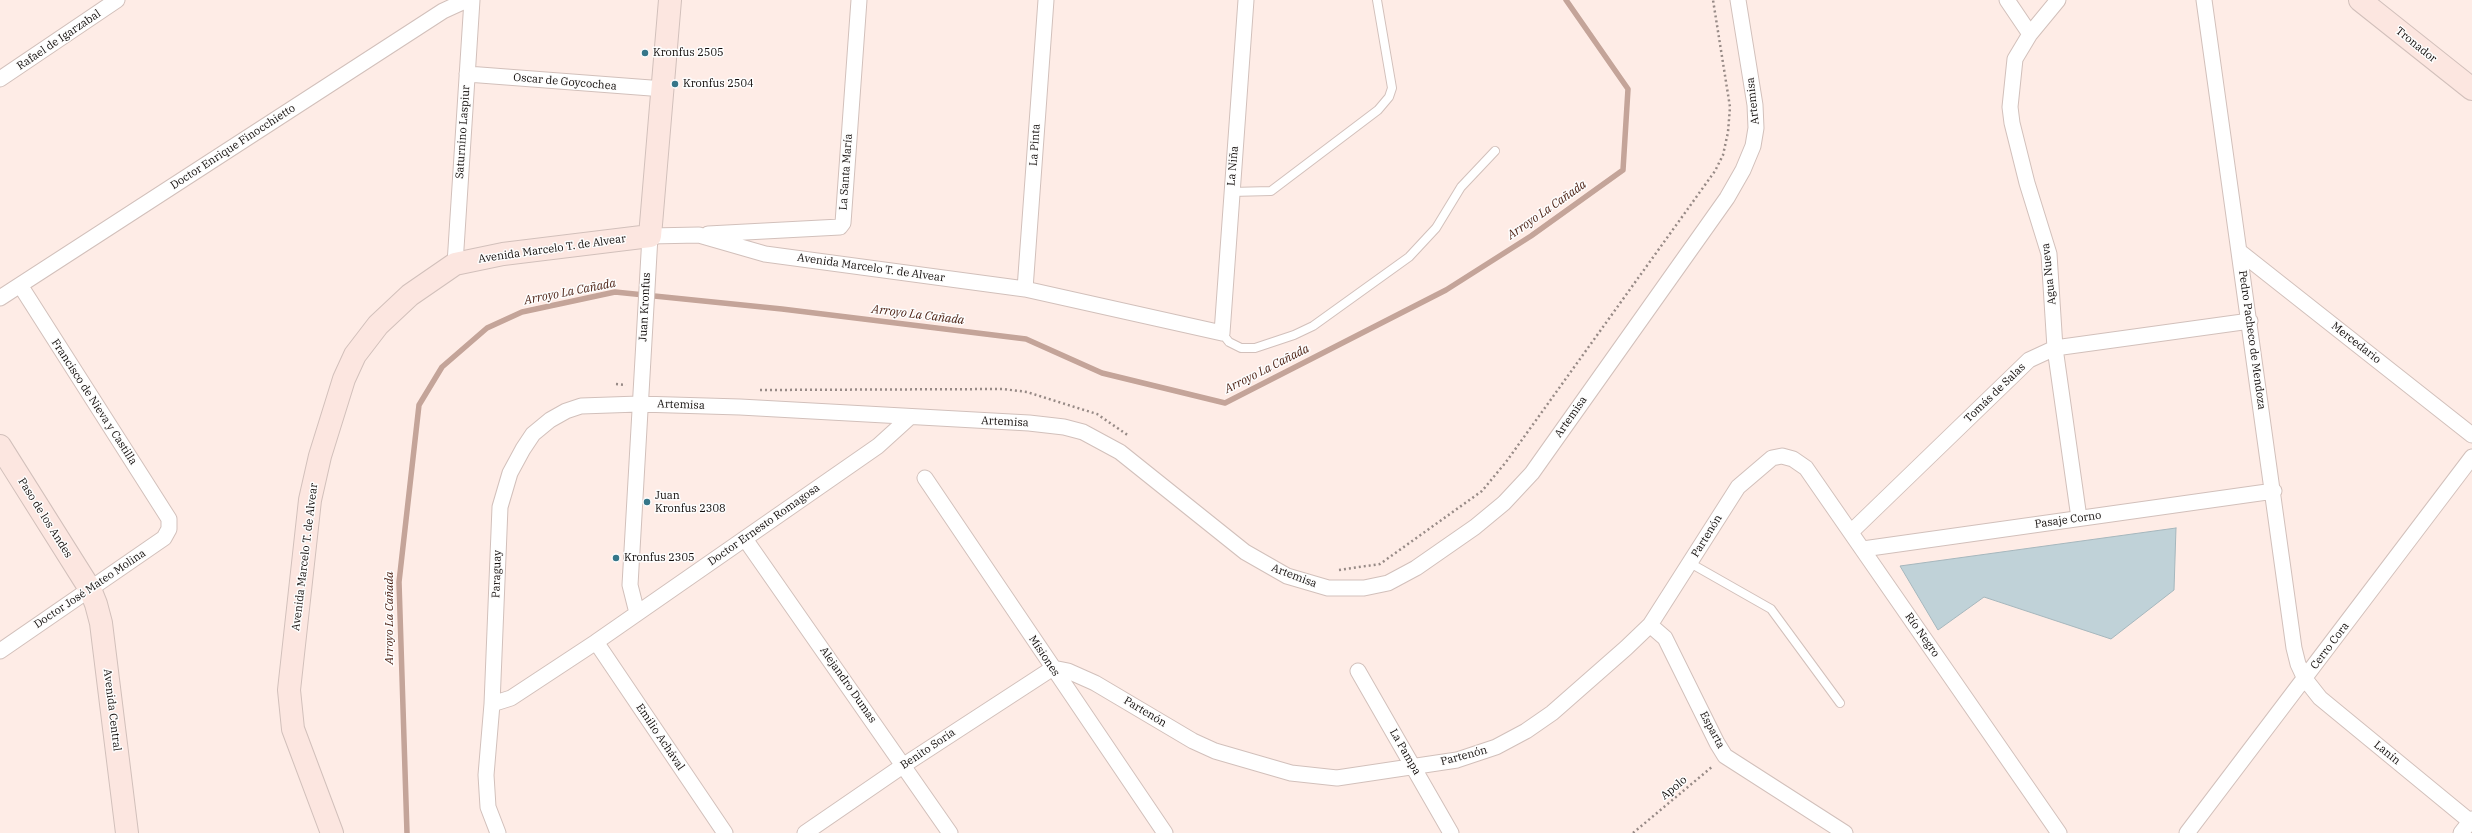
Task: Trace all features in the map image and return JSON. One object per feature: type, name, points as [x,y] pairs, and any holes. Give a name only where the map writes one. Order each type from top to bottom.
[{"type":"main road","name":"Juan Kronfus","points":[[650,236],[664,90],[670,0]]},
{"type":"main road","name":"Tronador","points":[[2360,0],[2472,89]]},
{"type":"main road","name":"Avenida Marcelo T. de Alvear","points":[[332,833],[293,729],[289,690],[310,500],[320,456],[334,410],[344,379],[356,355],[378,325],[410,295],[455,264],[503,254],[650,236]]},
{"type":"main road","name":"Paso de los Andes","points":[[0,446],[90,589]]},
{"type":"main road","name":"Avenida Central","points":[[90,589],[101,623],[127,833]]},
{"type":"street","name":"Rafael de Igarzabal","points":[[0,79],[117,0]]},
{"type":"street","name":"Doctor Enrique Finocchietto","points":[[0,298],[443,11],[467,0]]},
{"type":"street","name":"Saturnino Laspiur","points":[[455,264],[472,0]]},
{"type":"street","name":"La Santa María","points":[[699,235],[840,227],[843,223],[859,0]]},
{"type":"street","name":"La Pinta","points":[[1025,289],[1046,0]]},
{"type":"street","name":"La Niña","points":[[1222,333],[1246,0]]},
{"type":"street","name":"Artemisa","points":[[639,404],[740,407],[1029,423],[1083,432],[1120,452],[1245,552],[1269,566],[1306,583],[1328,588],[1364,588],[1388,584],[1416,568],[1475,527],[1504,503],[1532,473],[1726,198],[1744,170],[1753,146],[1756,128],[1755,105],[1738,0]]},
{"type":"street","points":[[2007,0],[2030,34]]},
{"type":"street","name":"Agua Nueva","points":[[2058,0],[2030,34],[2015,59],[2010,106],[2012,123],[2025,175],[2049,254],[2055,348],[2079,518]]},
{"type":"street","name":"Pedro Pacheco de Mendoza","points":[[2204,0],[2274,491],[2294,648],[2305,679]]},
{"type":"street","name":"Oscar de Goycochea","points":[[467,74],[664,90]]},
{"type":"street","name":"Avenida Marcelo T. de Alvear","points":[[650,236],[699,235],[765,254],[1025,289],[1222,333]]},
{"type":"street","name":"Juan Kronfus","points":[[637,613],[630,585],[646,278],[650,236]]},
{"type":"street","name":"Mercedario","points":[[2240,252],[2472,435]]},
{"type":"street","name":"Francisco de Nieva y Castilla","points":[[20,285],[169,519]]},
{"type":"street","name":"Tomás de Salas","points":[[1851,532],[2029,360],[2055,348],[2250,321]]},
{"type":"street","name":"Paraguay","points":[[498,833],[488,807],[486,775],[492,704],[500,508],[510,473],[533,434],[550,420],[566,411],[581,406],[639,404]]},
{"type":"street","name":"Doctor Ernesto Romagosa","points":[[492,704],[511,698],[596,642],[878,446],[910,417]]},
{"type":"street","name":"Río Negro","points":[[1772,458],[1782,456],[1793,459],[1806,468],[2059,833]]},
{"type":"street","name":"Cerro Cora","points":[[2187,833],[2472,457]]},
{"type":"street","name":"Partenón","points":[[1052,668],[1096,682],[1193,741],[1215,751],[1291,774],[1338,778],[1457,760],[1496,747],[1526,731],[1552,713],[1650,625],[1738,487],[1772,458]]},
{"type":"street","name":"Misiones","points":[[925,478],[1052,668],[1165,833]]},
{"type":"street","name":"Pasaje Corno","points":[[1863,549],[2274,491]]},
{"type":"street","name":"Doctor José Mateo Molina","points":[[0,651],[164,538],[169,529],[169,519]]},
{"type":"street","name":"Alejandro Dumas","points":[[745,539],[950,833]]},
{"type":"street","name":"Esparta","points":[[1650,625],[1665,638],[1717,743],[1726,756],[1845,833]]},
{"type":"street","name":"Emilio Achával","points":[[596,642],[725,833]]},
{"type":"street","name":"Benito Soria","points":[[805,833],[904,765],[1052,668]]},
{"type":"street","name":"La Pampa","points":[[1358,671],[1451,833]]},
{"type":"street","name":"Lanín","points":[[2305,679],[2320,698],[2469,824]]},
{"type":"lane","points":[[1231,192],[1271,191],[1378,110],[1389,97],[1392,88],[1377,0]]},
{"type":"lane","points":[[1222,333],[1229,342],[1242,348],[1255,348],[1294,335],[1313,326],[1409,257],[1436,228],[1461,187],[1495,151]]},
{"type":"lane","points":[[1690,563],[1776,614],[1840,703]]},
{"type":"path","points":[[1337,570],[1380,564],[1482,491],[1506,462],[1715,171],[1723,155],[1728,132],[1730,107],[1714,0]]},
{"type":"path","points":[[616,384],[640,386]]},
{"type":"path","points":[[757,390],[1003,389],[1026,392],[1097,414],[1132,439]]},
{"type":"path","name":"Apolo","points":[[1633,833],[1726,756]]},
{"type":"building","points":[[2176,528],[2174,590],[2111,639],[1984,597],[1938,630],[1900,566]]},
{"type":"waterway","name":"Arroyo La Cañada","points":[[407,833],[399,582],[419,405],[442,367],[487,328],[522,312],[615,292],[782,309],[1026,339],[1102,373],[1225,403],[1446,290],[1531,236],[1623,170],[1628,89],[1566,0]]},
{"type":"place","name":"Kronfus 2505","points":[[645,53]]},
{"type":"place","name":"Kronfus 2504","points":[[675,84]]},
{"type":"place","name":"Juan Kronfus 2308","points":[[647,502]]},
{"type":"place","name":"Kronfus 2305","points":[[616,558]]}]
